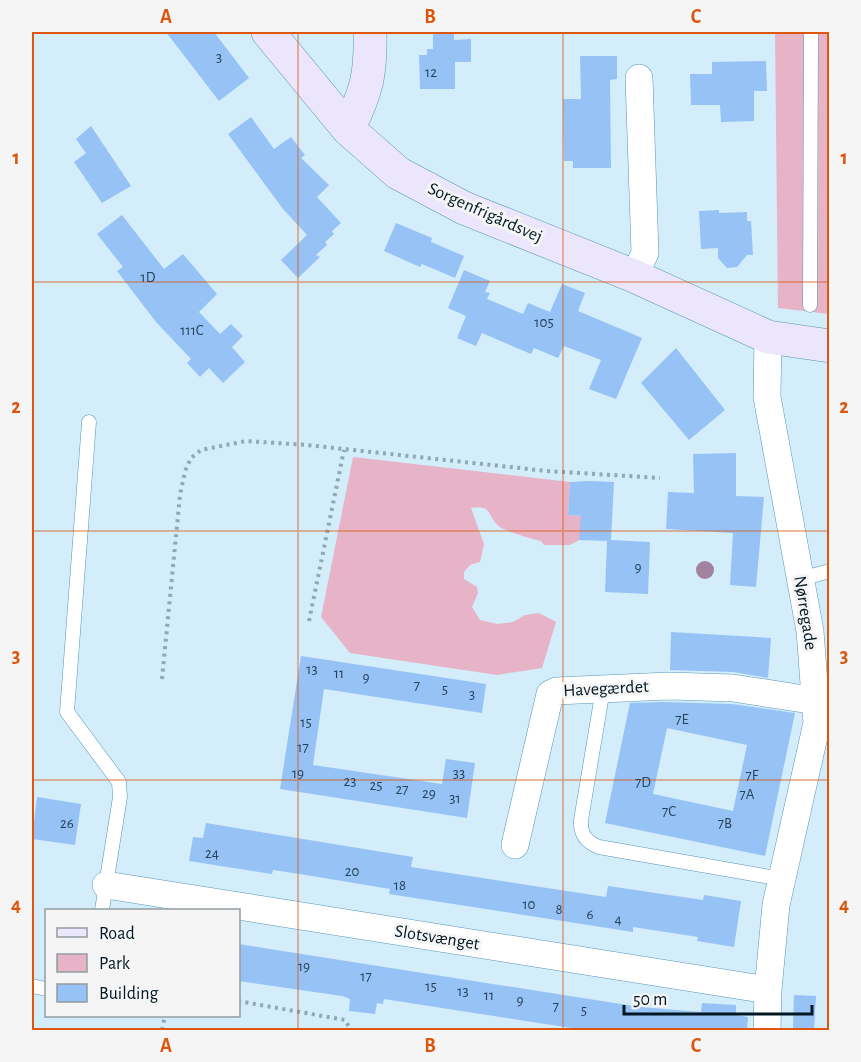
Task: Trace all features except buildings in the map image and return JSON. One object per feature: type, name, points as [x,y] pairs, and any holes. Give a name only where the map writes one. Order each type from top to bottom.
[{"type":"street","name":"Sorgenfrigårdsvej","points":[[268,32],[348,129],[398,173],[464,208],[634,276],[768,337],[830,346]]},
{"type":"street","points":[[348,129],[365,96],[371,66],[370,32]]},
{"type":"street","points":[[634,276],[645,253],[639,78]]},
{"type":"street","name":"Nørregade","points":[[767,1030],[775,914],[821,717],[810,631],[767,397],[768,337]]},
{"type":"street","name":"Havegærdet","points":[[515,845],[547,699],[556,691],[669,686],[733,688],[821,717]]},
{"type":"street","name":"Slotsvænget","points":[[104,898],[183,909]]},
{"type":"street","name":"Slotsvænget","points":[[240,917],[768,990]]},
{"type":"lane","points":[[810,305],[811,32]]},
{"type":"lane","points":[[89,422],[67,712],[119,782],[120,797],[104,898]]},
{"type":"lane","points":[[800,579],[830,571]]},
{"type":"lane","points":[[603,689],[580,828],[589,843],[599,847],[782,879]]},
{"type":"path","points":[[162,679],[180,495],[191,458],[201,450],[246,441],[547,471],[660,478]]},
{"type":"path","points":[[309,621],[344,450]]},
{"type":"path","points":[[240,1001],[345,1020],[351,1030]]},
{"type":"green space","points":[[775,32],[829,32],[829,314],[778,308]]},
{"type":"green space","points":[[353,457],[570,482],[568,515],[580,516],[587,504],[579,540],[570,545],[544,545],[541,541],[500,527],[487,510],[478,507],[471,508],[484,544],[480,562],[470,565],[464,572],[464,579],[477,587],[478,593],[472,607],[480,620],[497,624],[513,622],[525,615],[539,613],[556,622],[542,668],[497,675],[350,653],[321,617]]}]
